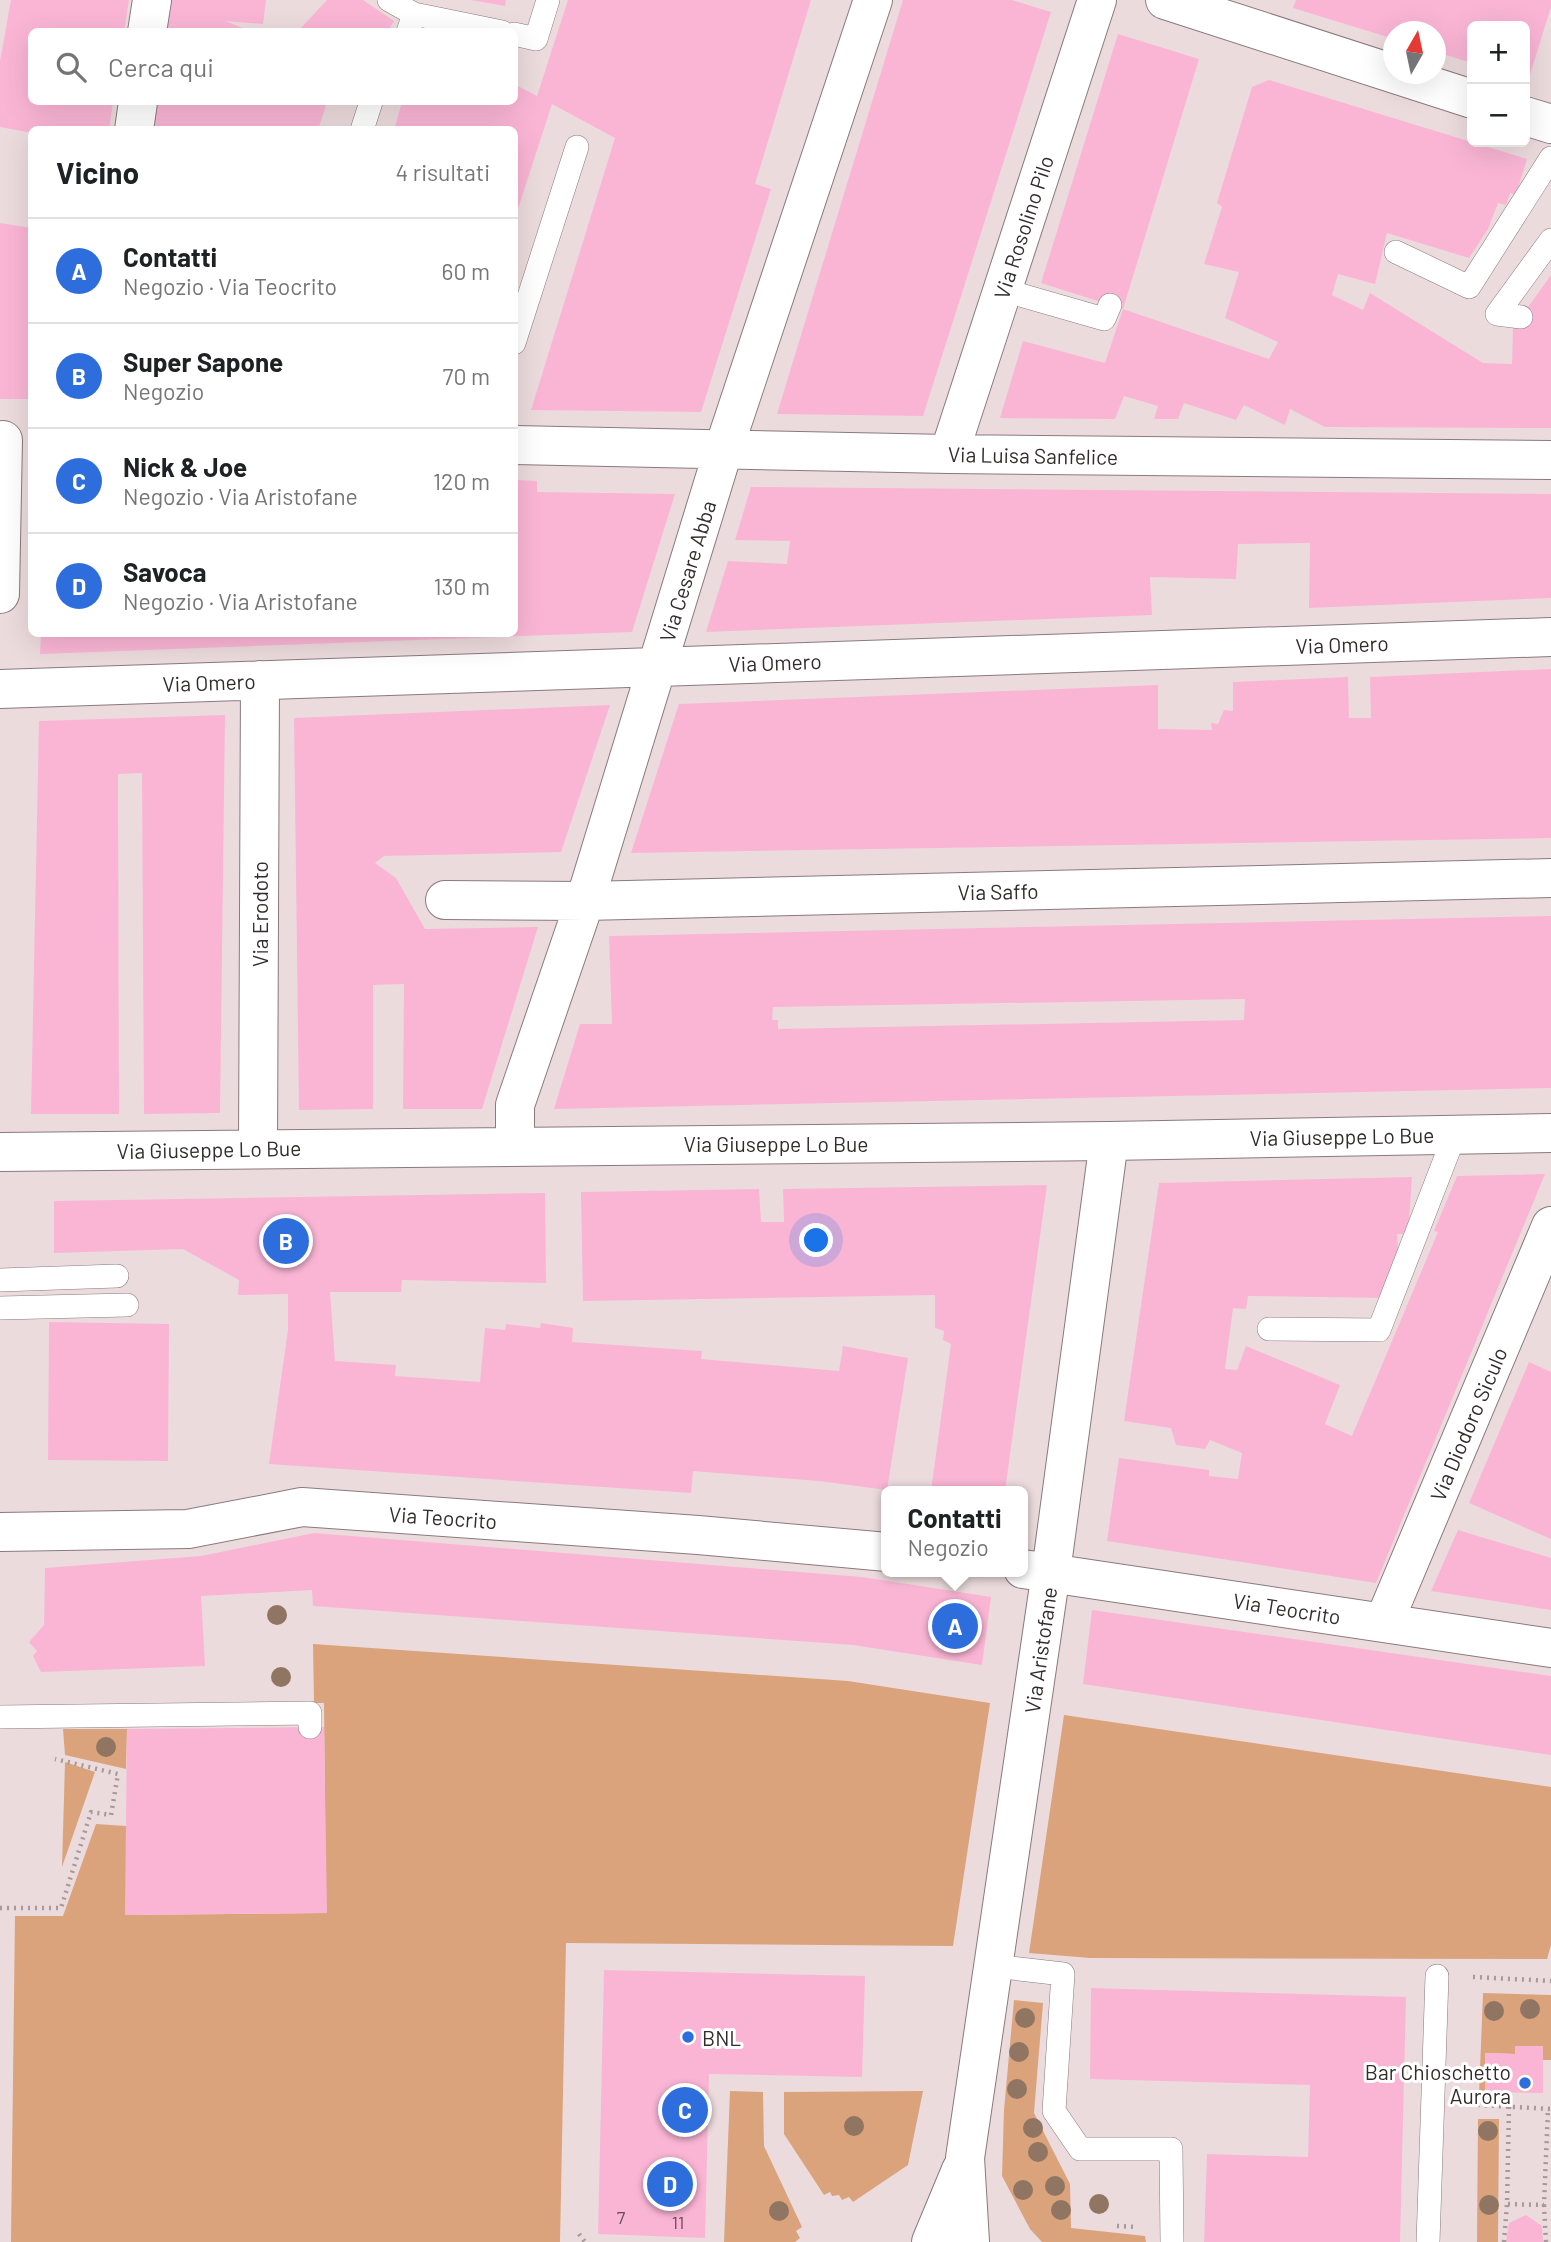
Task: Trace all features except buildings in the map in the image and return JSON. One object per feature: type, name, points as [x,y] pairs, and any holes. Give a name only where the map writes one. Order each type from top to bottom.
[{"type":"street","points":[[148,28],[152,0]]},
{"type":"street","name":"Via Cesare Abba","points":[[514,1145],[515,1105],[585,901],[724,448],[873,0]]},
{"type":"street","name":"Via Rosolino Pilo","points":[[949,454],[1097,0]]},
{"type":"street","points":[[1165,0],[1467,97]]},
{"type":"street","points":[[135,126],[138,105]]},
{"type":"street","points":[[1530,118],[1551,124]]},
{"type":"street","points":[[0,594],[11,440]]},
{"type":"street","name":"Via Luisa Sanfelice","points":[[518,445],[949,454],[1551,460]]},
{"type":"street","name":"Via Omero","points":[[0,689],[1551,637]]},
{"type":"street","name":"Via Erodoto","points":[[258,1148],[260,681]]},
{"type":"street","name":"Via Saffo","points":[[445,900],[585,901],[1551,878]]},
{"type":"street","name":"Via Giuseppe Lo Bue","points":[[0,1152],[1109,1141],[1551,1132]]},
{"type":"street","name":"Via Aristofane","points":[[965,2158],[994,1966],[1037,1570],[1109,1141]]},
{"type":"street","name":"Via Diodoro Siculo","points":[[1384,1622],[1551,1226]]},
{"type":"street","name":"Via Teocrito","points":[[0,1532],[188,1529],[302,1507],[698,1535],[881,1551]]},
{"type":"street","name":"Via Teocrito","points":[[1037,1570],[1551,1648]]},
{"type":"street","points":[[932,2242],[965,2158]]},
{"type":"street","points":[[965,2158],[970,2242]]},
{"type":"lane","points":[[389,0],[411,23],[462,28]]},
{"type":"lane","points":[[518,35],[536,39],[548,0]]},
{"type":"lane","points":[[363,126],[370,105]]},
{"type":"lane","points":[[518,331],[577,148]]},
{"type":"lane","points":[[1396,252],[1469,287],[1551,158]]},
{"type":"lane","points":[[1521,317],[1497,314],[1551,240]]},
{"type":"lane","points":[[1003,290],[1104,319],[1110,305]]},
{"type":"lane","points":[[1269,1328],[1379,1330],[1455,1134]]},
{"type":"lane","points":[[0,1279],[117,1276]]},
{"type":"lane","points":[[0,1308],[127,1305]]},
{"type":"lane","points":[[0,1717],[310,1713],[310,1727]]},
{"type":"lane","points":[[994,1966],[1063,1974],[1054,2111],[1080,2149],[1171,2149],[1172,2242]]},
{"type":"lane","points":[[1428,2242],[1437,1976]]},
{"type":"path","points":[[0,1908],[61,1908],[91,1812],[111,1815],[118,1774],[55,1759]]},
{"type":"path","points":[[1437,1976],[1551,1981]]},
{"type":"path","points":[[1478,2105],[1549,2109],[1544,2205],[1546,2242]]},
{"type":"path","points":[[1504,2242],[1510,2107]]},
{"type":"path","points":[[1507,2204],[1544,2205]]},
{"type":"path","points":[[579,2234],[585,2242]]},
{"type":"shaded area","points":[[313,1644],[848,1681],[990,1703],[953,1946],[566,1943],[560,2242],[11,2242],[15,1916],[63,1916],[96,1824],[126,1826],[126,1915],[326,1913],[324,1703],[314,1703]]},
{"type":"shaded area","points":[[1064,1715],[1551,1787],[1551,1945],[1547,1959],[1090,1958],[1029,1953]]},
{"type":"shaded area","points":[[63,1729],[127,1729],[126,1769],[65,1755]]},
{"type":"shaded area","points":[[65,1762],[95,1772],[62,1867]]},
{"type":"shaded area","points":[[1483,1993],[1551,1995],[1551,2060],[1543,2060],[1543,2046],[1515,2046],[1515,2054],[1486,2053],[1485,2092],[1479,2094]]},
{"type":"shaded area","points":[[1014,2000],[1043,2003],[1034,2113],[1070,2184],[1071,2228],[1145,2236],[1146,2242],[1042,2242],[1030,2229],[1002,2176],[1004,2110]]},
{"type":"shaded area","points":[[730,2091],[763,2092],[764,2146],[802,2227],[796,2231],[800,2238],[795,2242],[724,2242]]},
{"type":"shaded area","points":[[923,2091],[908,2165],[853,2202],[849,2197],[842,2200],[839,2195],[832,2196],[830,2192],[824,2195],[784,2134],[784,2092]]},
{"type":"shaded area","points":[[1478,2119],[1499,2119],[1498,2242],[1477,2242]]},
{"type":"place","name":"Super Sapone","points":[[286,1241]]},
{"type":"place","name":"Contatti","points":[[955,1626]]},
{"type":"place","name":"BNL","points":[[688,2037]]},
{"type":"place","name":"Bar Chioschetto Aurora","points":[[1525,2083]]},
{"type":"place","name":"Nick & Joe","points":[[685,2110]]},
{"type":"place","name":"Savoca","points":[[670,2184]]}]
